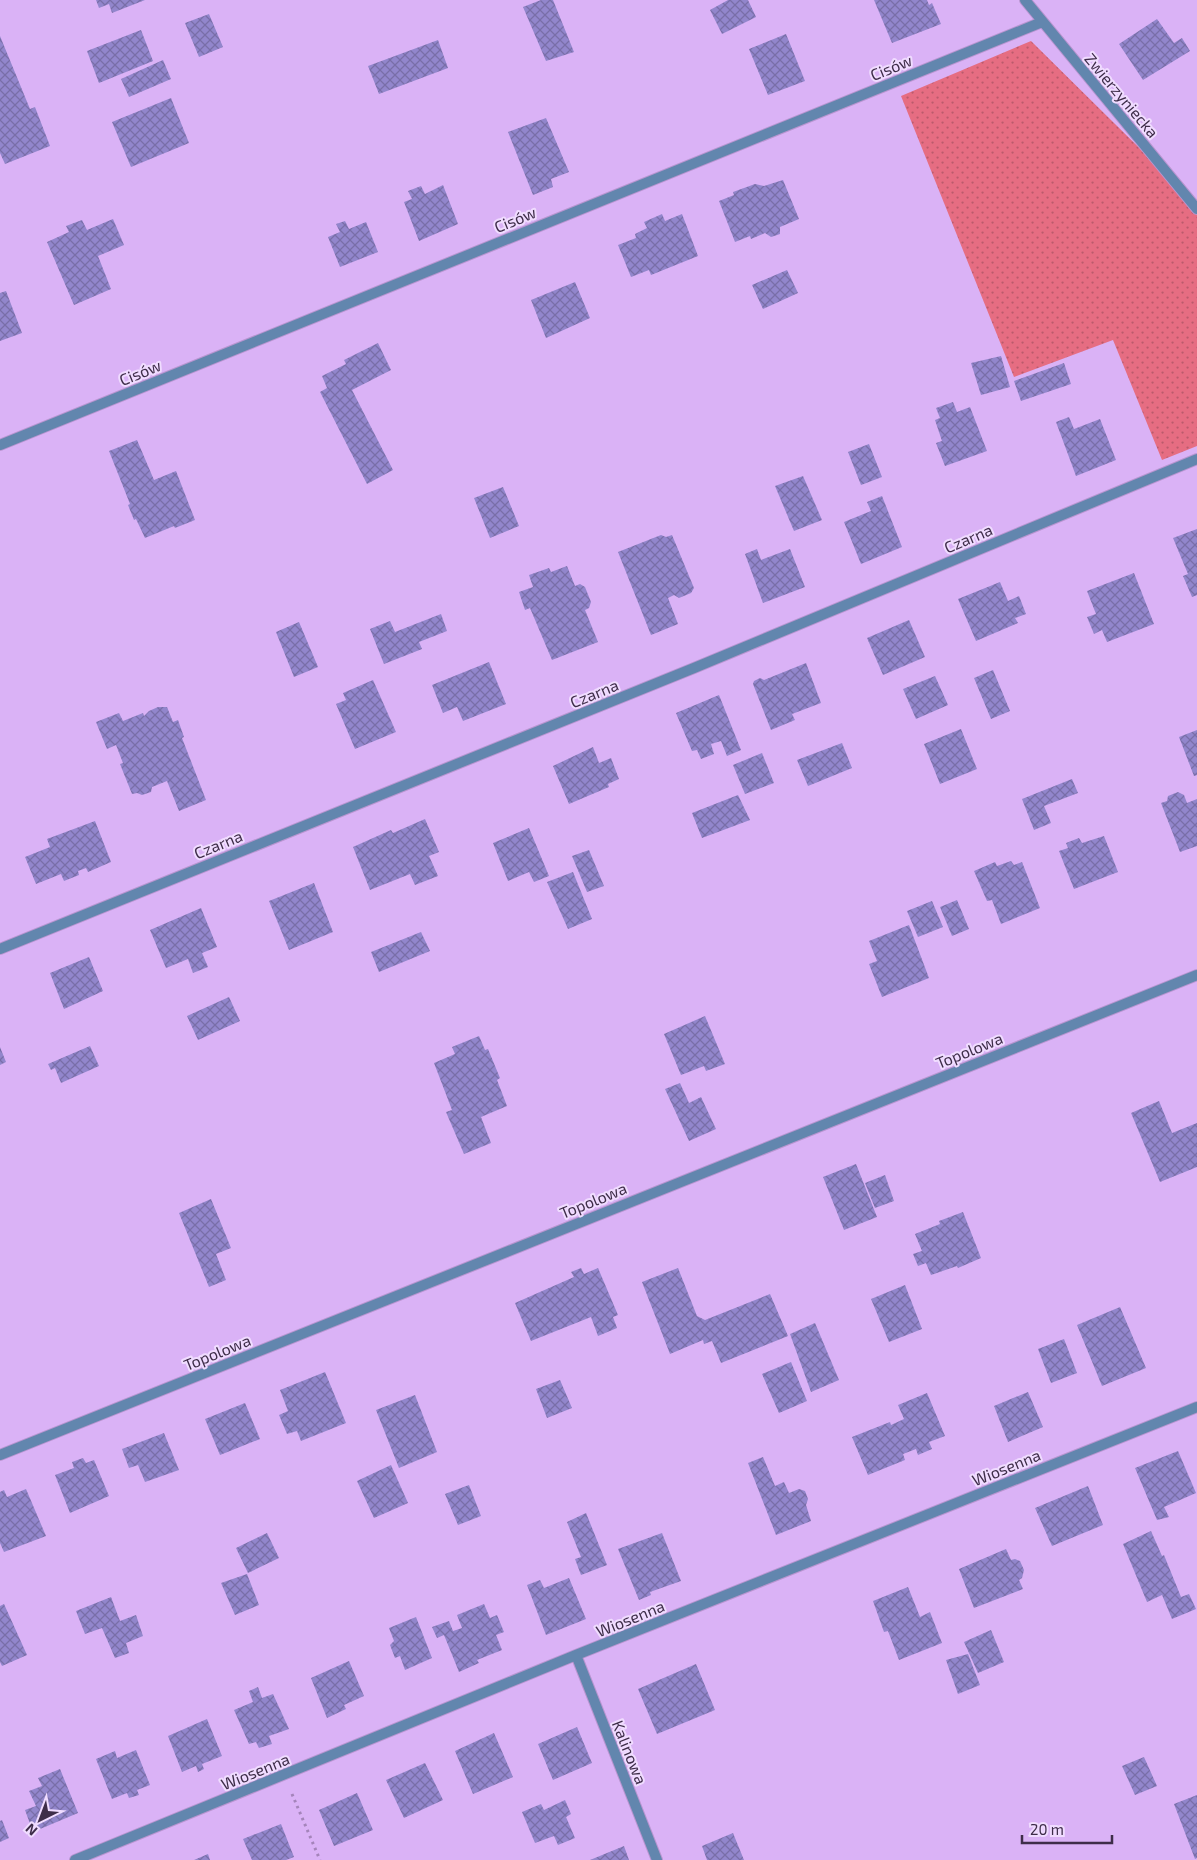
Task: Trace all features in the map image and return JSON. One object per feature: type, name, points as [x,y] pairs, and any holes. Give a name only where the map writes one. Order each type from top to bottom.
[{"type":"street","name":"Zwierzyniecka","points":[[1025,0],[1197,209]]},
{"type":"street","name":"Cisów","points":[[0,444],[1042,22]]},
{"type":"street","name":"Czarna","points":[[0,949],[694,668],[1197,459]]},
{"type":"street","name":"Topolowa","points":[[0,1455],[1197,975]]},
{"type":"street","name":"Wiosenna","points":[[75,1860],[576,1655],[1197,1407]]},
{"type":"street","name":"Kalinowa","points":[[576,1655],[657,1860]]},
{"type":"path","points":[[284,1774],[320,1860]]},
{"type":"shaded area","points":[[1031,41],[1197,205],[1197,446],[1162,460],[1113,340],[1014,377],[901,96]]},
{"type":"building","points":[[96,0],[145,0],[112,13],[109,4],[99,8]]},
{"type":"building","points":[[541,0],[553,0],[574,52],[546,61],[523,7]]},
{"type":"building","points":[[728,0],[748,0],[756,17],[722,34],[710,10]]},
{"type":"building","points":[[874,0],[927,0],[929,5],[932,3],[941,24],[892,43]]},
{"type":"building","points":[[209,14],[223,47],[199,57],[185,23]]},
{"type":"building","points":[[1157,19],[1174,43],[1182,38],[1190,51],[1143,80],[1119,44]]},
{"type":"building","points":[[141,30],[153,61],[99,83],[87,51]]},
{"type":"building","points":[[786,34],[805,81],[768,95],[749,49]]},
{"type":"building","points":[[0,36],[30,109],[35,107],[50,146],[5,164],[0,153]]},
{"type":"building","points":[[438,40],[448,68],[379,94],[368,66]]},
{"type":"building","points":[[163,60],[171,79],[129,97],[121,79]]},
{"type":"building","points":[[171,98],[189,143],[131,167],[112,122]]},
{"type":"building","points":[[546,118],[569,172],[551,179],[553,187],[533,195],[508,132]]},
{"type":"building","points":[[783,180],[799,219],[780,227],[780,234],[771,237],[765,233],[751,239],[750,236],[735,242],[719,201],[734,195],[733,192],[755,184],[764,186]]},
{"type":"building","points":[[443,185],[458,224],[419,241],[404,202],[412,199],[408,191],[421,186],[425,194]]},
{"type":"building","points":[[662,214],[665,221],[682,214],[698,256],[651,275],[649,270],[631,277],[618,245],[636,238],[635,234],[647,228],[644,222]]},
{"type":"building","points":[[113,219],[124,245],[98,256],[111,289],[74,305],[47,242],[69,232],[66,226],[82,220],[87,230]]},
{"type":"building","points":[[345,221],[349,229],[366,222],[378,252],[340,267],[328,237],[340,232],[336,224]]},
{"type":"building","points":[[787,270],[798,293],[763,309],[752,285]]},
{"type":"building","points":[[575,282],[590,318],[546,338],[531,300]]},
{"type":"building","points":[[6,291],[22,333],[0,341],[0,293]]},
{"type":"building","points":[[378,343],[391,370],[352,390],[393,470],[367,484],[320,392],[327,388],[322,376],[346,364],[344,360]]},
{"type":"building","points":[[1001,356],[1010,387],[981,395],[971,363]]},
{"type":"building","points":[[1064,363],[1071,384],[1021,401],[1014,381]]},
{"type":"building","points":[[953,402],[957,412],[970,407],[987,451],[945,466],[936,443],[942,441],[935,420],[940,418],[936,408]]},
{"type":"building","points":[[1069,417],[1074,429],[1100,419],[1116,460],[1076,476],[1056,422]]},
{"type":"building","points":[[137,440],[154,480],[176,471],[195,520],[145,538],[136,519],[134,520],[128,505],[130,504],[109,451]]},
{"type":"building","points":[[869,444],[882,477],[861,485],[848,452]]},
{"type":"building","points":[[803,476],[822,520],[794,531],[775,486]]},
{"type":"building","points":[[503,487],[519,526],[490,538],[474,498]]},
{"type":"building","points":[[882,496],[902,547],[861,564],[844,522],[871,511],[867,502]]},
{"type":"building","points":[[1197,529],[1197,595],[1192,597],[1183,576],[1188,574],[1173,538]]},
{"type":"building","points":[[661,535],[666,537],[672,535],[694,588],[691,593],[679,598],[674,595],[668,598],[678,624],[651,635],[618,552]]},
{"type":"building","points":[[757,549],[761,560],[790,549],[805,587],[763,603],[745,554]]},
{"type":"building","points":[[567,566],[575,586],[580,584],[585,587],[591,602],[589,608],[585,610],[598,642],[552,660],[530,608],[525,610],[519,592],[533,587],[529,575],[549,568],[551,572]]},
{"type":"building","points":[[1134,573],[1154,624],[1107,642],[1102,630],[1094,634],[1087,617],[1096,614],[1087,591]]},
{"type":"building","points":[[1000,582],[1008,601],[1019,596],[1026,614],[1015,618],[1018,623],[976,641],[958,599]]},
{"type":"building","points":[[441,614],[447,631],[419,642],[422,649],[384,664],[370,629],[390,621],[395,632]]},
{"type":"building","points":[[909,620],[925,657],[883,675],[867,638]]},
{"type":"building","points":[[299,622],[318,667],[294,677],[276,632]]},
{"type":"building","points":[[489,662],[506,704],[463,721],[457,707],[443,713],[432,685]]},
{"type":"building","points":[[806,663],[821,703],[792,714],[795,720],[771,730],[753,684],[754,681],[760,678],[764,680]]},
{"type":"building","points":[[993,670],[1010,711],[991,719],[974,678]]},
{"type":"building","points":[[935,676],[948,705],[916,719],[903,689]]},
{"type":"building","points":[[373,680],[396,732],[355,749],[336,704],[346,700],[343,693]]},
{"type":"building","points":[[719,695],[741,750],[727,756],[721,741],[711,744],[714,754],[701,759],[697,750],[692,751],[676,713]]},
{"type":"building","points":[[158,707],[167,707],[173,722],[178,720],[184,737],[182,738],[206,800],[179,811],[167,781],[152,787],[151,792],[142,795],[132,794],[120,764],[123,763],[116,745],[107,749],[96,722],[119,713],[123,721],[143,713],[144,716],[149,711]]},
{"type":"building","points":[[961,729],[977,769],[940,784],[924,744]]},
{"type":"building","points":[[1197,730],[1197,775],[1194,776],[1179,737]]},
{"type":"building","points":[[842,743],[852,768],[808,786],[797,760]]},
{"type":"building","points":[[593,747],[599,763],[611,758],[619,779],[608,784],[609,787],[569,804],[553,766]]},
{"type":"building","points":[[762,753],[774,783],[745,794],[733,765]]},
{"type":"building","points":[[1072,779],[1078,793],[1044,806],[1051,823],[1034,830],[1022,799]]},
{"type":"building","points":[[1178,792],[1184,795],[1187,803],[1197,799],[1197,846],[1180,852],[1161,803],[1167,801],[1168,796]]},
{"type":"building","points":[[738,795],[750,820],[702,838],[692,813]]},
{"type":"building","points":[[425,819],[439,852],[429,856],[438,876],[415,885],[410,874],[370,890],[353,847],[391,830],[393,833]]},
{"type":"building","points":[[95,821],[111,862],[88,872],[86,868],[78,871],[79,875],[64,881],[61,874],[36,884],[25,857],[50,847],[47,839]]},
{"type":"building","points":[[529,828],[549,876],[534,882],[529,872],[508,881],[493,843]]},
{"type":"building","points":[[1104,836],[1118,872],[1074,889],[1059,851],[1068,848],[1066,843],[1079,838],[1082,843]]},
{"type":"building","points":[[589,850],[604,886],[587,892],[572,856]]},
{"type":"building","points":[[1011,861],[1014,865],[1022,862],[1040,908],[1001,924],[992,900],[987,901],[974,871],[995,862],[997,866]]},
{"type":"building","points":[[573,872],[592,919],[568,929],[547,882]]},
{"type":"building","points":[[314,883],[333,932],[289,950],[269,901]]},
{"type":"building","points":[[957,900],[969,929],[952,936],[940,907]]},
{"type":"building","points":[[932,901],[943,927],[918,937],[907,911]]},
{"type":"building","points":[[201,908],[217,947],[202,953],[208,967],[193,973],[188,959],[166,968],[150,930]]},
{"type":"building","points":[[909,925],[929,978],[882,997],[869,964],[877,961],[869,941]]},
{"type":"building","points":[[421,932],[430,951],[379,972],[371,952]]},
{"type":"building","points":[[89,957],[103,991],[64,1009],[50,973]]},
{"type":"building","points":[[229,997],[240,1021],[198,1040],[187,1016]]},
{"type":"building","points":[[705,1016],[725,1064],[706,1071],[704,1066],[681,1075],[664,1034]]},
{"type":"building","points":[[479,1036],[485,1050],[488,1049],[500,1078],[497,1080],[507,1106],[481,1117],[491,1143],[464,1154],[446,1112],[452,1110],[434,1063],[455,1054],[452,1047]]},
{"type":"building","points":[[90,1046],[99,1066],[61,1083],[55,1068],[51,1070],[48,1064]]},
{"type":"building","points":[[0,1047],[6,1062],[0,1065]]},
{"type":"building","points":[[680,1083],[689,1103],[701,1097],[716,1129],[689,1141],[665,1089]]},
{"type":"building","points":[[1159,1101],[1172,1133],[1197,1123],[1197,1167],[1160,1182],[1131,1113]]},
{"type":"building","points":[[856,1164],[877,1217],[844,1230],[823,1177]]},
{"type":"building","points":[[885,1175],[894,1201],[875,1208],[865,1183]]},
{"type":"building","points":[[211,1199],[231,1248],[216,1254],[226,1280],[209,1287],[179,1213]]},
{"type":"building","points":[[963,1212],[981,1258],[958,1268],[957,1266],[931,1275],[926,1263],[918,1266],[913,1254],[922,1251],[915,1234],[940,1224],[939,1221]]},
{"type":"building","points":[[581,1268],[584,1274],[598,1268],[618,1315],[613,1317],[617,1328],[598,1336],[591,1317],[531,1341],[515,1303],[574,1277],[571,1272]]},
{"type":"building","points":[[678,1268],[697,1316],[705,1320],[770,1294],[788,1336],[721,1363],[712,1341],[704,1344],[703,1340],[670,1354],[642,1282]]},
{"type":"building","points":[[905,1285],[922,1329],[889,1342],[871,1299]]},
{"type":"building","points":[[1120,1307],[1146,1368],[1102,1386],[1077,1325]]},
{"type":"building","points":[[815,1323],[839,1380],[811,1392],[790,1334]]},
{"type":"building","points":[[1064,1339],[1077,1373],[1051,1383],[1038,1349]]},
{"type":"building","points":[[791,1362],[807,1401],[779,1413],[762,1374]]},
{"type":"building","points":[[325,1372],[346,1423],[301,1441],[297,1431],[287,1434],[279,1415],[288,1411],[280,1390]]},
{"type":"building","points":[[560,1380],[572,1408],[547,1418],[536,1389]]},
{"type":"building","points":[[1028,1392],[1043,1427],[1008,1442],[994,1406]]},
{"type":"building","points":[[927,1393],[945,1436],[929,1442],[932,1449],[918,1455],[916,1449],[903,1454],[905,1460],[868,1475],[852,1437],[890,1422],[891,1425],[904,1419],[898,1405]]},
{"type":"building","points":[[415,1395],[437,1452],[399,1468],[376,1410]]},
{"type":"building","points":[[245,1403],[260,1439],[220,1455],[205,1419]]},
{"type":"building","points":[[164,1433],[179,1470],[145,1482],[138,1465],[129,1468],[122,1449]]},
{"type":"building","points":[[1178,1451],[1196,1493],[1164,1507],[1169,1517],[1157,1520],[1135,1468]]},
{"type":"building","points":[[763,1457],[775,1486],[784,1482],[789,1493],[799,1489],[805,1491],[808,1499],[806,1505],[811,1521],[776,1535],[748,1463]]},
{"type":"building","points":[[83,1458],[86,1463],[94,1460],[109,1496],[70,1513],[55,1475],[74,1468],[72,1462]]},
{"type":"building","points":[[391,1465],[408,1503],[374,1518],[357,1481]]},
{"type":"building","points":[[469,1485],[481,1516],[458,1525],[445,1494]]},
{"type":"building","points":[[1088,1486],[1103,1525],[1052,1546],[1035,1508]]},
{"type":"building","points":[[26,1489],[46,1536],[4,1552],[0,1543],[0,1492],[4,1490],[7,1497]]},
{"type":"building","points":[[586,1513],[607,1565],[581,1575],[575,1559],[581,1557],[567,1522]]},
{"type":"building","points":[[1151,1531],[1162,1556],[1164,1555],[1181,1597],[1189,1594],[1196,1609],[1172,1619],[1162,1595],[1147,1602],[1123,1544]]},
{"type":"building","points":[[267,1533],[279,1558],[248,1573],[236,1548]]},
{"type":"building","points":[[662,1533],[681,1581],[650,1592],[651,1595],[639,1600],[618,1549]]},
{"type":"building","points":[[1006,1549],[1011,1560],[1020,1561],[1024,1570],[1022,1578],[1019,1580],[1023,1589],[974,1608],[959,1569]]},
{"type":"building","points":[[247,1574],[259,1605],[235,1615],[221,1583]]},
{"type":"building","points":[[569,1578],[586,1619],[546,1635],[527,1585],[540,1580],[544,1588]]},
{"type":"building","points":[[908,1587],[920,1617],[930,1612],[942,1643],[899,1660],[888,1631],[884,1632],[873,1601]]},
{"type":"building","points":[[111,1597],[120,1621],[136,1615],[143,1636],[126,1643],[129,1653],[115,1658],[102,1628],[85,1634],[76,1611]]},
{"type":"building","points":[[4,1604],[27,1655],[2,1666],[0,1662],[0,1606]]},
{"type":"building","points":[[484,1604],[490,1618],[497,1615],[504,1632],[496,1635],[502,1650],[477,1660],[479,1663],[459,1672],[444,1635],[437,1638],[432,1627],[449,1621],[453,1631],[462,1628],[457,1615]]},
{"type":"building","points":[[416,1617],[432,1658],[405,1670],[400,1656],[395,1658],[390,1645],[394,1641],[389,1628]]},
{"type":"building","points":[[991,1630],[1004,1662],[978,1673],[964,1642]]},
{"type":"building","points":[[968,1654],[980,1685],[958,1694],[946,1660]]},
{"type":"building","points":[[349,1661],[364,1696],[344,1705],[346,1709],[327,1718],[311,1678]]},
{"type":"building","points":[[696,1664],[715,1710],[657,1734],[638,1689]]},
{"type":"building","points":[[258,1687],[262,1698],[273,1694],[289,1729],[269,1736],[272,1744],[259,1748],[256,1742],[249,1744],[234,1710],[253,1702],[249,1691]]},
{"type":"building","points":[[207,1719],[222,1756],[202,1764],[204,1769],[198,1772],[196,1766],[182,1772],[168,1736]]},
{"type":"building","points":[[577,1727],[592,1763],[553,1780],[538,1744]]},
{"type":"building","points":[[494,1733],[513,1777],[473,1794],[455,1751]]},
{"type":"building","points":[[136,1750],[150,1785],[137,1790],[139,1795],[129,1798],[127,1793],[112,1799],[96,1759],[115,1751],[117,1758]]},
{"type":"building","points":[[1144,1757],[1157,1786],[1135,1795],[1122,1766]]},
{"type":"building","points":[[425,1763],[443,1800],[404,1818],[386,1780]]},
{"type":"building","points":[[60,1769],[78,1813],[33,1832],[25,1810],[36,1806],[29,1791],[42,1786],[38,1778]]},
{"type":"building","points":[[357,1793],[373,1830],[334,1846],[319,1810]]},
{"type":"building","points":[[1197,1795],[1197,1858],[1195,1859],[1174,1804]]},
{"type":"building","points":[[565,1800],[571,1814],[566,1817],[575,1838],[558,1845],[554,1836],[535,1843],[522,1812],[541,1804],[544,1810]]},
{"type":"building","points":[[2,1820],[9,1838],[0,1842],[0,1821]]},
{"type":"building","points":[[281,1824],[294,1857],[286,1860],[252,1860],[243,1839]]},
{"type":"building","points":[[733,1833],[744,1860],[707,1860],[702,1846]]},
{"type":"building","points":[[624,1846],[629,1860],[590,1860]]},
{"type":"building","points":[[208,1854],[210,1860],[194,1860]]}]
